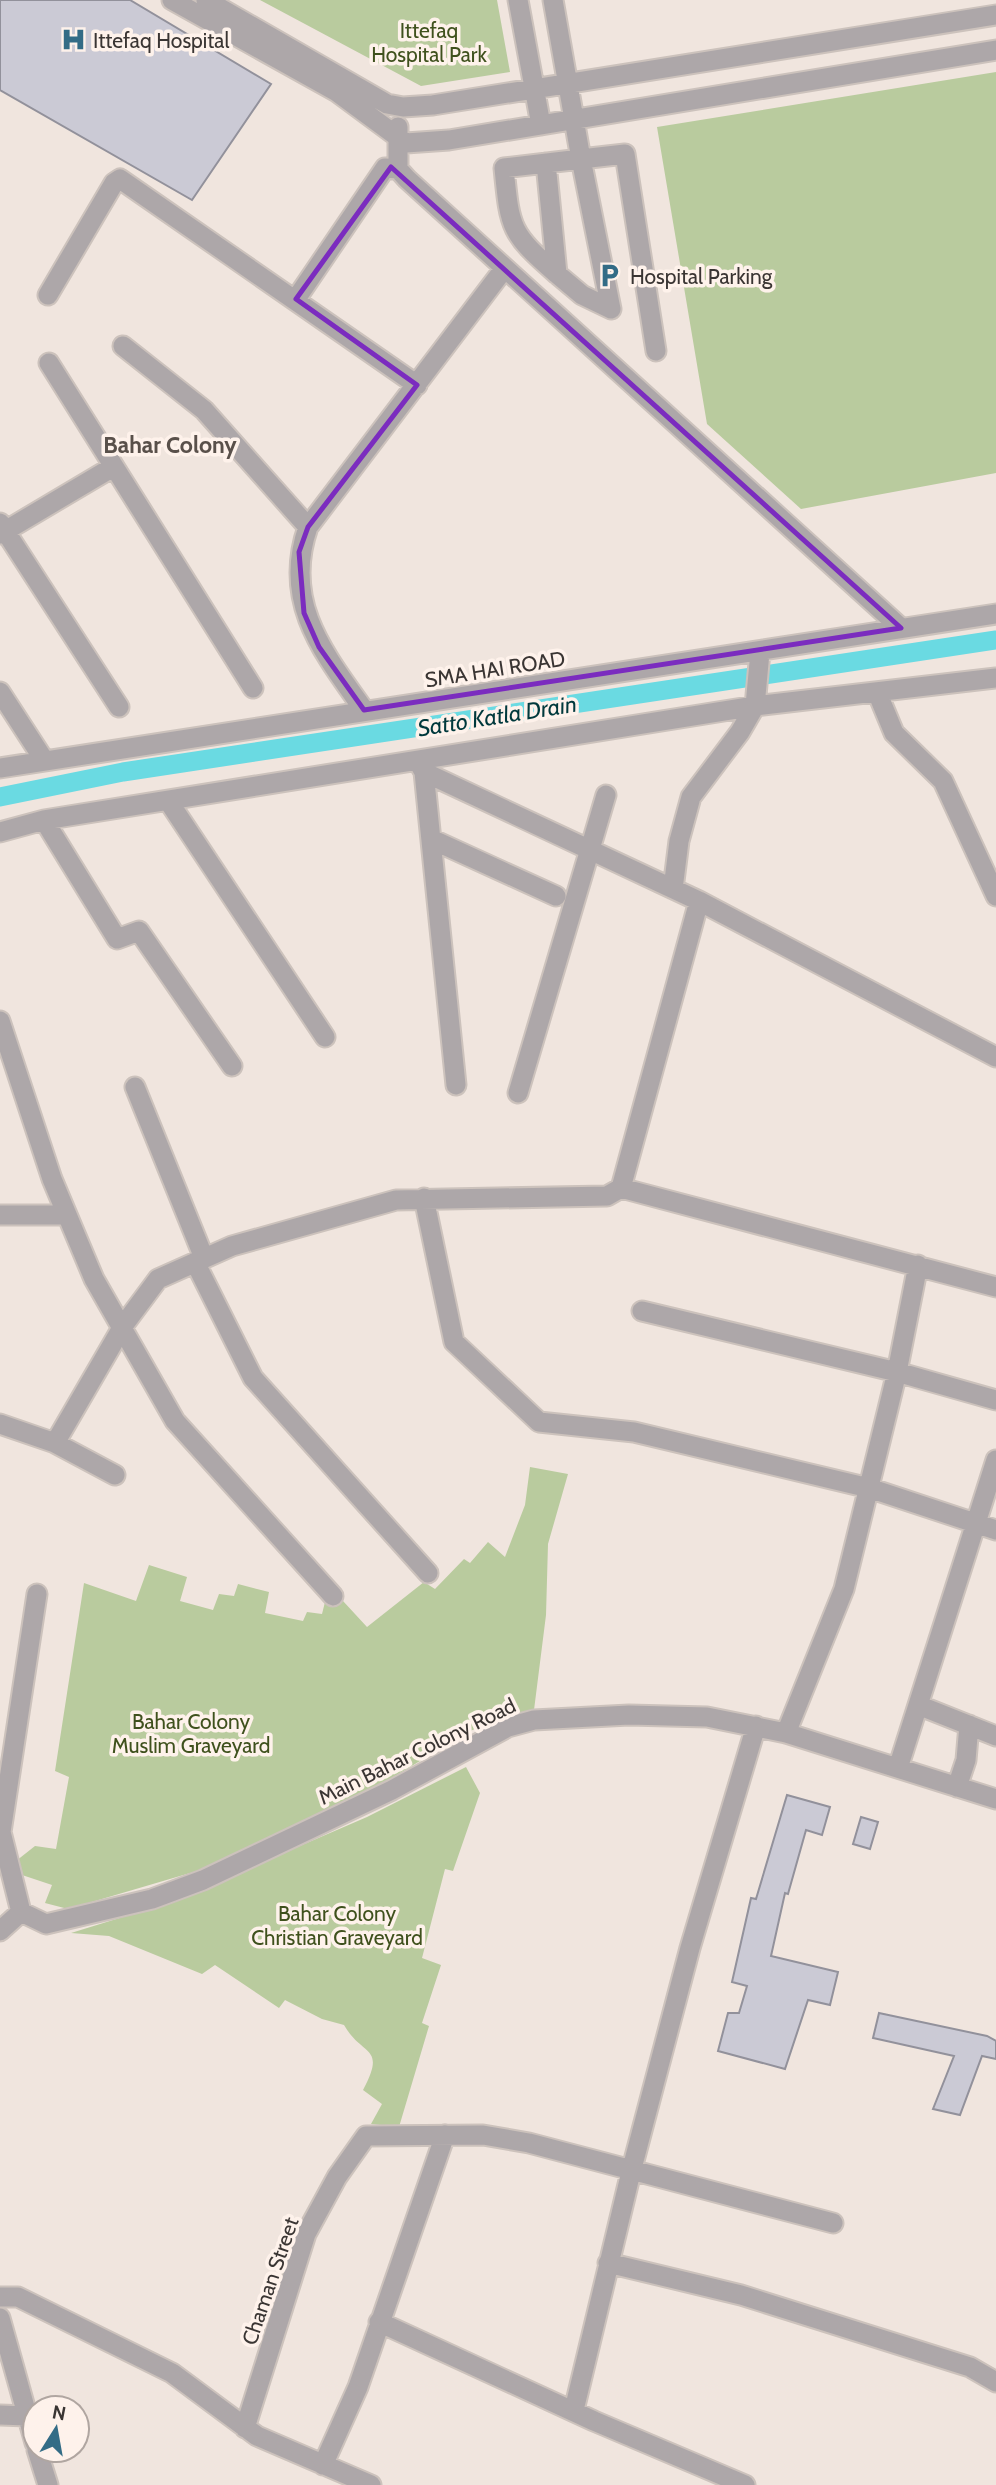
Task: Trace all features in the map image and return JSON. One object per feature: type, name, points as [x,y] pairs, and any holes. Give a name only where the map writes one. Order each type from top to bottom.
[{"type":"street","points":[[172,0],[337,92],[400,139],[415,143],[573,121],[996,50]]},
{"type":"street","points":[[206,0],[396,107],[433,105],[996,15]]},
{"type":"street","points":[[518,0],[541,125]]},
{"type":"street","points":[[553,0],[573,121],[581,159],[611,309],[582,295],[521,242],[509,215],[504,168],[546,163],[581,159],[625,154],[656,351]]},
{"type":"street","points":[[396,107],[400,139],[398,169]]},
{"type":"street","points":[[546,163],[557,274]]},
{"type":"street","points":[[296,299],[385,168],[398,169],[504,269],[901,628]]},
{"type":"street","points":[[48,295],[114,183],[120,179],[417,385]]},
{"type":"street","points":[[364,710],[319,647],[304,612],[299,552],[308,527],[504,269]]},
{"type":"street","points":[[123,346],[204,410],[308,527]]},
{"type":"street","points":[[49,363],[253,688]]},
{"type":"street","points":[[113,467],[2,529],[119,707]]},
{"type":"street","name":"SMA HAI ROAD","points":[[0,768],[364,710],[760,658],[901,628],[996,614]]},
{"type":"street","points":[[673,889],[679,841],[691,797],[740,732],[757,699],[760,658]]},
{"type":"street","points":[[0,832],[44,820],[421,766],[757,699],[877,692],[996,678]]},
{"type":"street","points":[[0,692],[44,760]]},
{"type":"street","points":[[877,692],[894,733],[943,781],[996,896]]},
{"type":"street","points":[[421,766],[456,1085]]},
{"type":"street","points":[[421,766],[699,901],[996,1057]]},
{"type":"street","points":[[519,1093],[606,795]]},
{"type":"street","points":[[169,802],[325,1037]]},
{"type":"street","points":[[44,820],[117,939],[139,931],[232,1066]]},
{"type":"street","points":[[431,839],[556,896]]},
{"type":"street","points":[[621,1188],[699,901]]},
{"type":"street","points":[[0,1021],[52,1179],[94,1279],[174,1421],[333,1596]]},
{"type":"street","points":[[135,1087],[200,1260],[253,1378],[428,1573]]},
{"type":"street","points":[[55,1443],[122,1326],[158,1279],[232,1246],[396,1200],[607,1196],[621,1188],[996,1287]]},
{"type":"street","points":[[424,1198],[454,1342],[539,1422],[634,1432],[869,1488],[996,1530]]},
{"type":"street","points":[[0,1215],[67,1215]]},
{"type":"street","points":[[786,1733],[844,1588],[897,1372],[918,1265]]},
{"type":"street","points":[[642,1311],[897,1372],[996,1400]]},
{"type":"street","points":[[0,1424],[55,1443],[115,1475]]},
{"type":"street","points":[[898,1768],[996,1460]]},
{"type":"street","points":[[0,1931],[21,1912],[1,1830],[37,1594]]},
{"type":"street","points":[[918,1705],[996,1737]]},
{"type":"street","name":"Main Bahar Colony Road","points":[[21,1912],[46,1924],[140,1902],[203,1880],[391,1790],[508,1727],[534,1720],[629,1715],[707,1717],[786,1733],[996,1800]]},
{"type":"street","points":[[957,1787],[966,1760],[969,1725]]},
{"type":"street","points":[[574,2410],[608,2263],[690,1948],[756,1726]]},
{"type":"street","points":[[323,2465],[358,2387],[445,2135]]},
{"type":"street","name":"Chaman Street","points":[[245,2428],[299,2253],[337,2177],[366,2136],[483,2135],[529,2143],[833,2223]]},
{"type":"street","points":[[608,2263],[788,2309],[970,2367],[996,2382]]},
{"type":"street","points":[[0,2297],[18,2297],[172,2373],[257,2436],[372,2485]]},
{"type":"street","points":[[0,2318],[21,2394]]},
{"type":"street","points":[[379,2322],[594,2421],[745,2485]]},
{"type":"street","points":[[0,2415],[21,2416]]},
{"type":"street","points":[[41,2464],[47,2485]]},
{"type":"highlighted area","points":[[391,167],[901,628],[364,710],[319,647],[304,613],[299,552],[308,527],[417,385],[296,299]]},
{"type":"green space","name":"Ittefaq Hospital Park","points":[[260,0],[497,0],[510,72],[421,86]]},
{"type":"green space","points":[[996,72],[996,473],[801,509],[707,424],[657,127]]},
{"type":"green space","name":"Bahar Colony Muslim Graveyard","points":[[530,1467],[568,1474],[548,1544],[546,1615],[534,1710],[506,1715],[468,1732],[367,1793],[197,1871],[68,1909],[45,1903],[52,1885],[22,1875],[16,1861],[35,1846],[56,1849],[69,1777],[55,1771],[84,1583],[136,1601],[149,1565],[187,1577],[180,1601],[213,1610],[219,1594],[234,1596],[238,1584],[269,1592],[265,1613],[303,1621],[307,1612],[322,1614],[325,1602],[343,1601],[367,1627],[424,1582],[435,1589],[464,1559],[470,1563],[488,1542],[505,1557],[525,1505]]},
{"type":"green space","name":"Bahar Colony Christian Graveyard","points":[[466,1767],[480,1793],[453,1871],[445,1869],[422,1958],[441,1965],[422,2023],[429,2026],[399,2127],[371,2124],[382,2104],[363,2090],[370,2076],[372,2058],[344,2025],[322,2019],[285,2000],[279,2008],[215,1965],[202,1974],[109,1936],[71,1933],[168,1903],[367,1817]]},
{"type":"building","points":[[0,0],[130,0],[271,84],[192,200],[0,90]]},
{"type":"building","points":[[787,1795],[830,1807],[822,1835],[806,1830],[788,1894],[785,1893],[771,1956],[838,1972],[830,2005],[808,2000],[785,2069],[718,2051],[728,2013],[739,2013],[747,1986],[732,1982],[751,1898],[756,1899]]},
{"type":"building","points":[[861,1817],[878,1822],[870,1849],[853,1844]]},
{"type":"building","points":[[879,2013],[987,2036],[996,2041],[996,2059],[982,2056],[960,2115],[933,2109],[954,2056],[873,2038]]},
{"type":"waterway","name":"Satto Katla Drain","points":[[0,797],[123,772],[996,640]]},
{"type":"place","name":"Ittefaq Hospital","points":[[73,40]]},
{"type":"place","name":"Hospital Parking","points":[[610,276]]},
{"type":"district","name":"Bahar Colony","points":[[170,445]]}]
